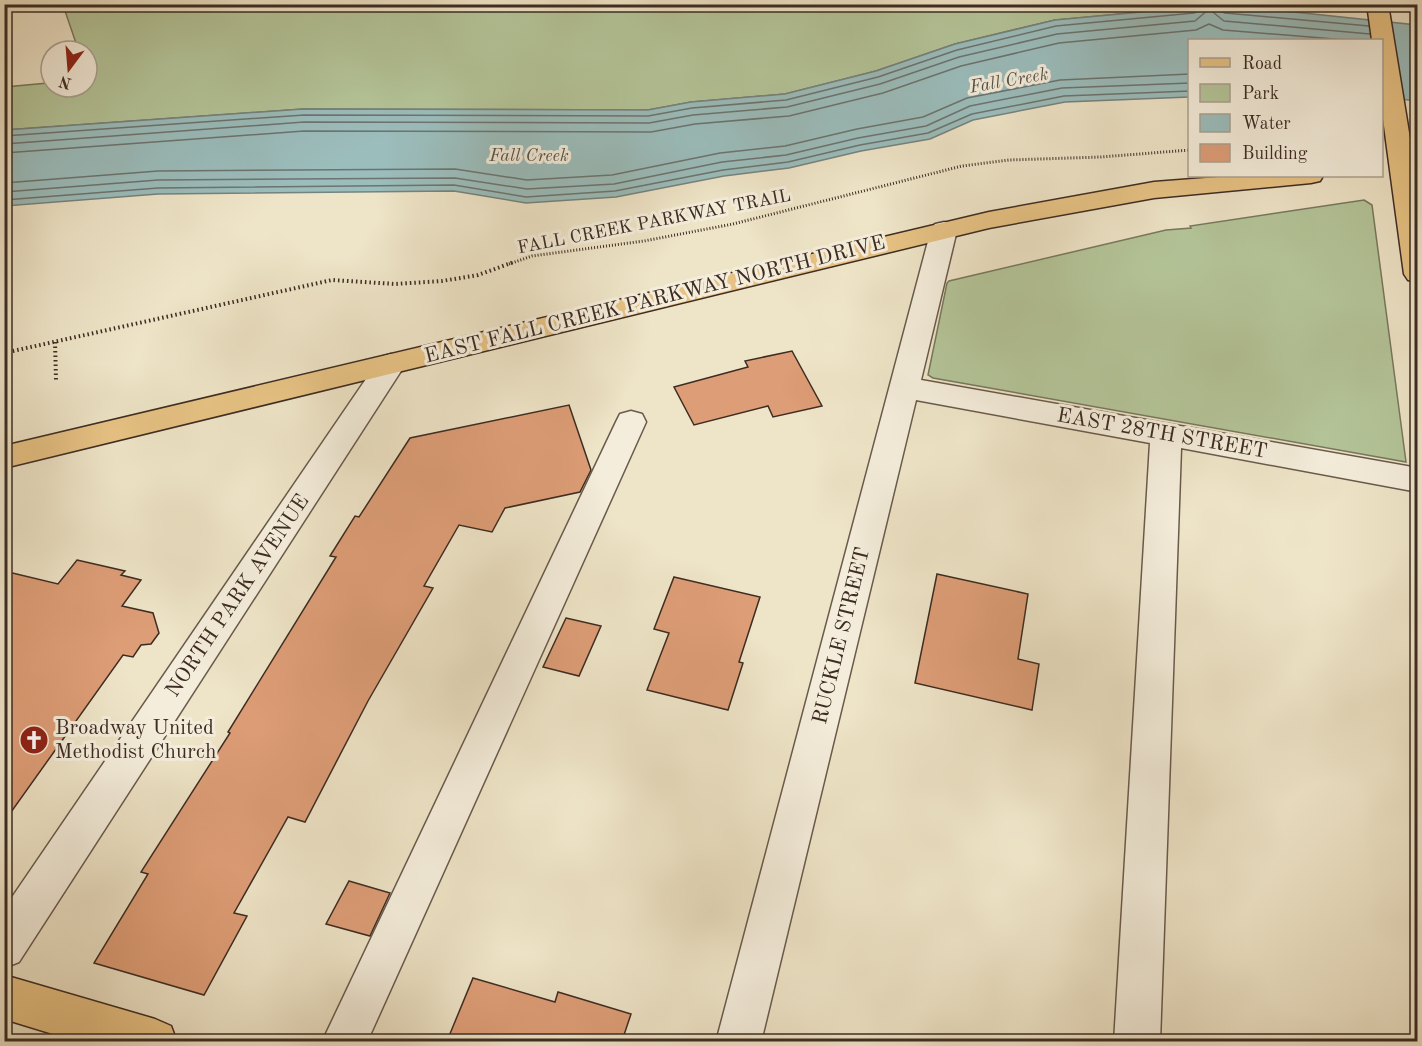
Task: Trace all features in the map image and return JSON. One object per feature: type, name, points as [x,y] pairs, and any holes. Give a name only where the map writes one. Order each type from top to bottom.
[{"type":"main road","points":[[1377,4],[1382,39]]},
{"type":"main road","points":[[1383,46],[1418,274]]},
{"type":"main road","name":"EAST FALL CREEK PARKWAY NORTH DRIVE","points":[[4,457],[944,230],[1128,194],[1225,182],[1297,177]]},
{"type":"main road","points":[[4,997],[155,1041]]},
{"type":"street","name":"RUCKLE STREET","points":[[738,1041],[906,388],[944,230]]},
{"type":"street","name":"NORTH PARK AVENUE","points":[[4,947],[391,364]]},
{"type":"street","name":"EAST 28TH STREET","points":[[906,388],[1418,480]]},
{"type":"street","points":[[344,1041],[631,422]]},
{"type":"street","points":[[1137,1041],[1166,434]]},
{"type":"path","name":"FALL CREEK PARKWAY TRAIL","points":[[4,353],[332,280],[394,284],[442,281],[478,275],[532,256],[644,241],[733,224],[962,166],[1009,160],[1101,158],[1188,150]]},
{"type":"path","points":[[55,342],[56,380]]},
{"type":"green space","points":[[1293,4],[1294,12],[1207,6],[1055,20],[955,44],[876,71],[785,94],[691,102],[648,110],[303,109],[5,130],[5,87],[39,84],[39,99],[99,99],[99,39],[75,39],[63,5]]},
{"type":"green space","points":[[1364,200],[1372,205],[1406,462],[933,378],[928,375],[949,281],[1166,230]]},
{"type":"water","name":"Fall Creek","points":[[1207,6],[1294,12],[1417,25],[1417,101],[1383,97],[1383,39],[1188,39],[1188,97],[1065,102],[973,120],[930,139],[861,151],[789,168],[724,176],[616,197],[526,203],[454,191],[158,194],[5,206],[5,130],[303,109],[648,110],[691,102],[785,94],[876,71],[955,44],[1055,20]]},
{"type":"building","points":[[792,351],[822,406],[773,417],[768,406],[694,425],[674,387],[748,367],[745,361]]},
{"type":"building","points":[[569,405],[591,470],[580,492],[505,508],[492,532],[459,525],[424,586],[433,588],[368,701],[305,822],[288,817],[234,913],[247,916],[204,995],[94,963],[148,874],[141,872],[230,733],[228,732],[336,557],[330,556],[355,516],[359,517],[410,438]]},
{"type":"building","name":"Broadway United Methodist Church","points":[[77,560],[125,571],[121,575],[141,580],[122,606],[153,613],[159,633],[151,644],[141,645],[133,657],[123,655],[4,822],[4,571],[58,584]]},
{"type":"building","points":[[937,574],[1028,594],[1018,659],[1039,664],[1032,710],[915,683]]},
{"type":"building","points":[[674,577],[760,597],[739,662],[743,663],[728,710],[647,690],[669,633],[654,629]]},
{"type":"building","points":[[566,618],[601,626],[579,676],[543,667]]},
{"type":"building","points":[[349,881],[390,893],[370,936],[326,924]]},
{"type":"building","points":[[473,978],[555,1002],[558,992],[631,1014],[622,1041],[447,1041]]},
{"type":"place","name":"Broadway United Methodist Church","points":[[34,740]]}]
